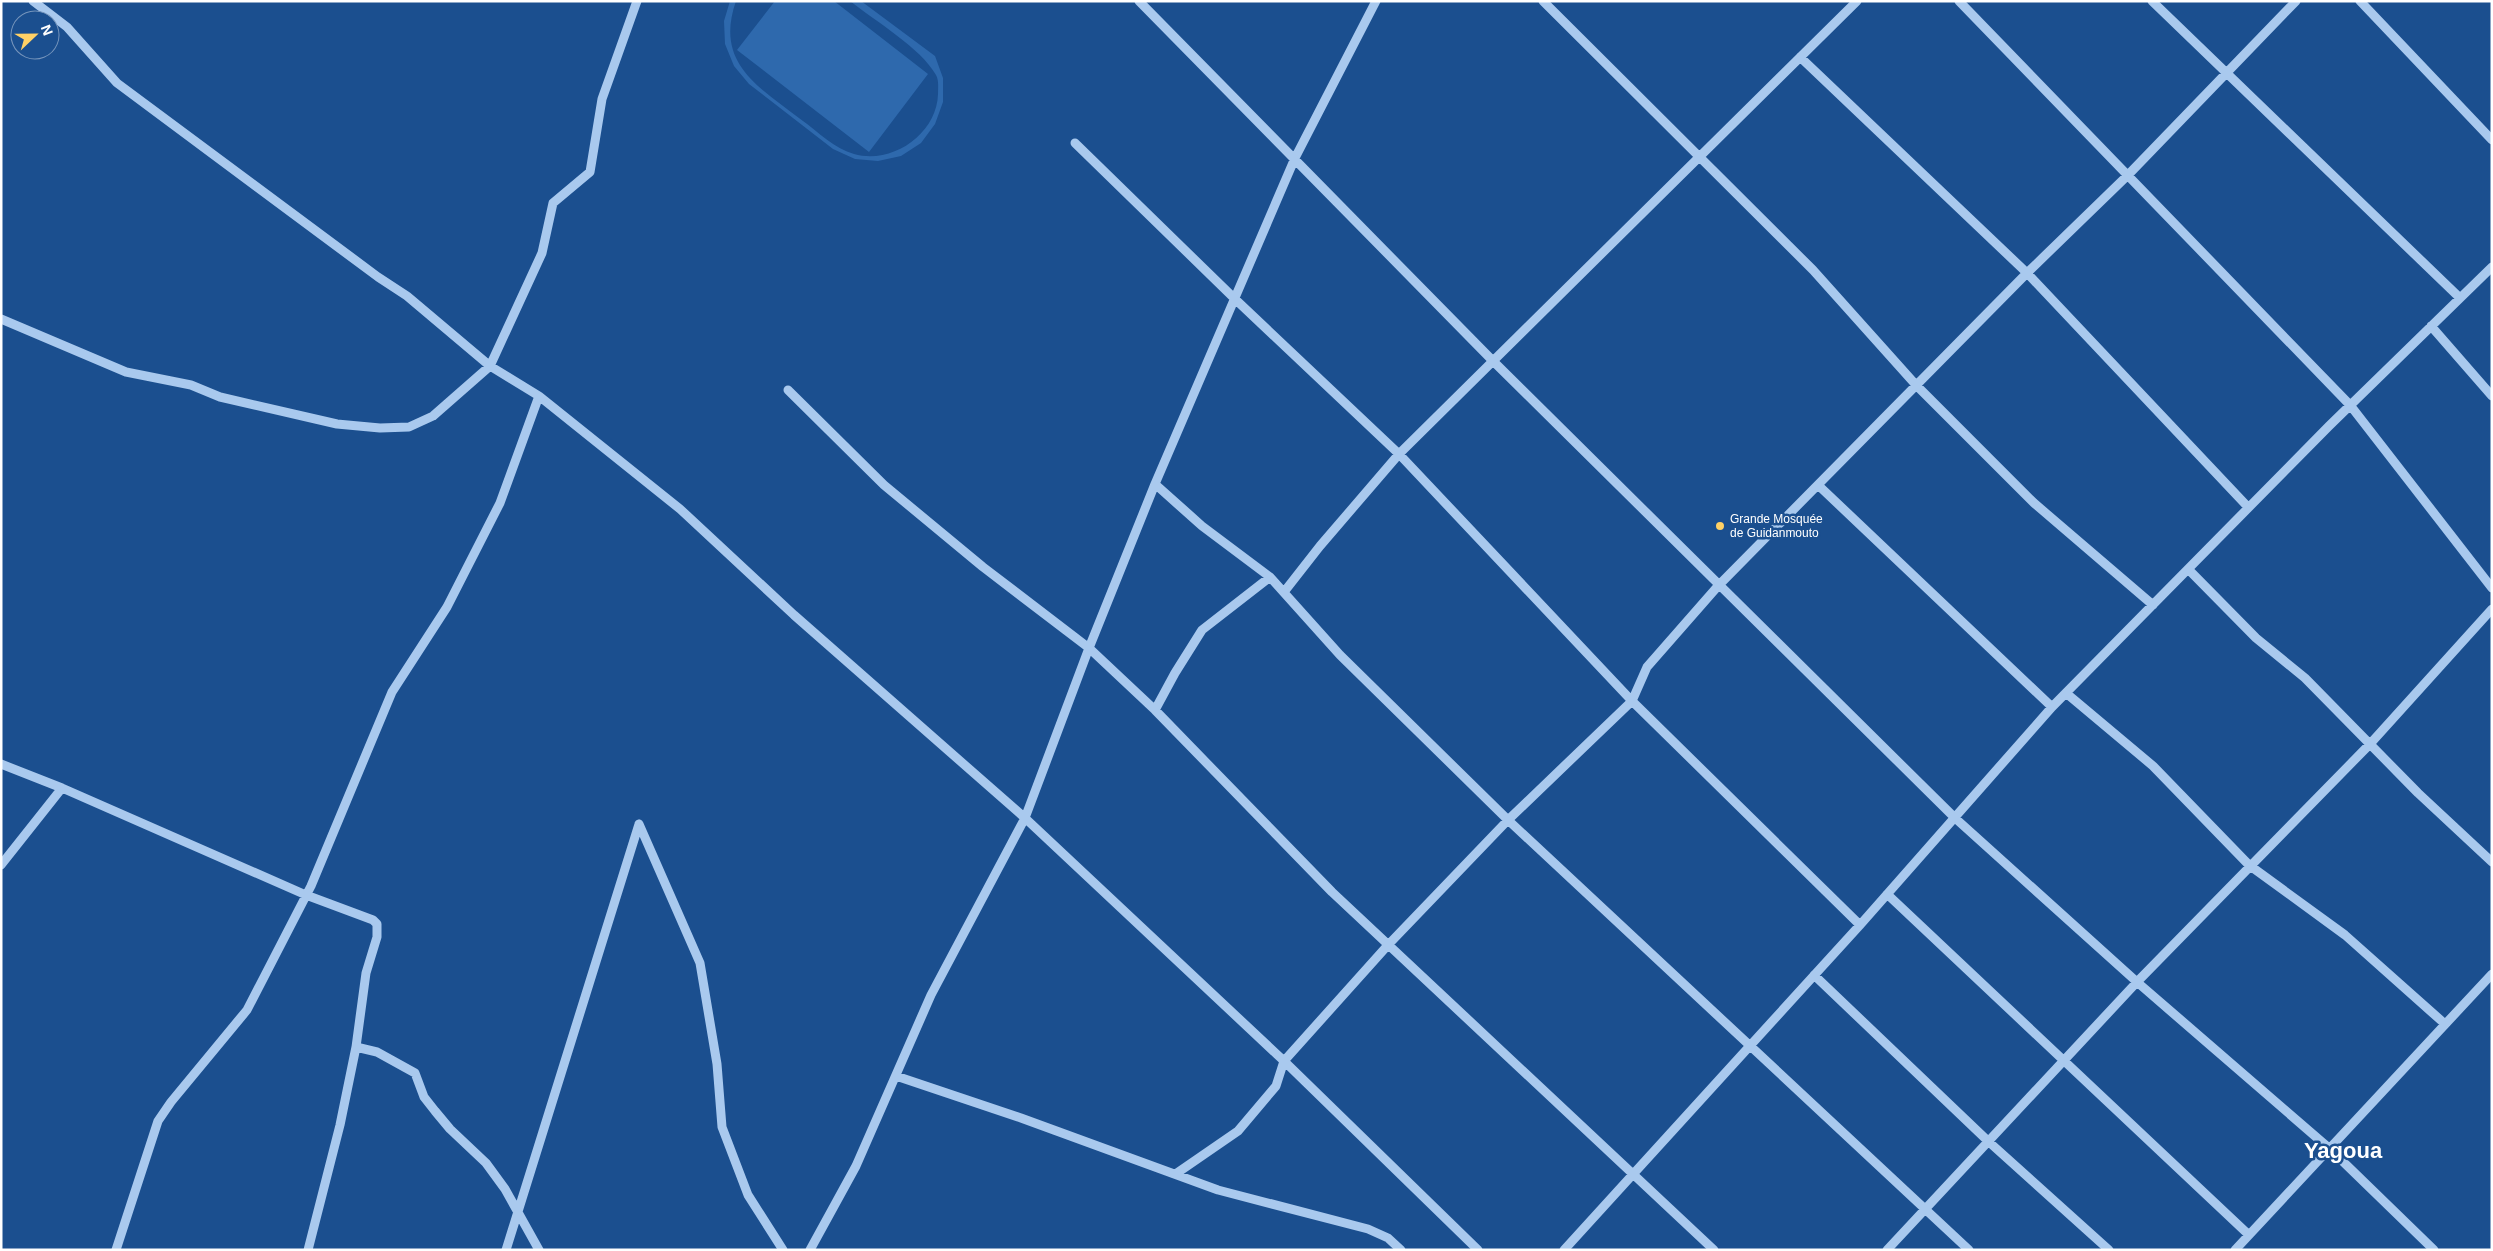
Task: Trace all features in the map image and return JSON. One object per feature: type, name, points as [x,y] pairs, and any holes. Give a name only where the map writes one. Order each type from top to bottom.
[{"type":"street","points":[[33,1],[66,27],[117,83],[378,277],[408,296],[490,366],[539,396],[680,509],[794,615],[1024,818],[1284,1061],[1478,1250]]},
{"type":"street","points":[[1,318],[126,372],[191,386],[220,397],[337,424],[380,428],[409,427],[433,416],[490,366],[542,253],[553,203],[590,172],[602,99],[636,1]]},
{"type":"street","points":[[1139,1],[1493,361],[1954,818],[2137,982],[2330,1149],[2434,1250]]},
{"type":"street","points":[[810,1250],[856,1166],[931,995],[1024,818],[1089,648],[1155,484],[1294,158],[1376,1]]},
{"type":"street","points":[[1543,1],[1813,270],[1916,385],[2034,503],[2153,605]]},
{"type":"street","points":[[1284,592],[1320,546],[1399,454],[1857,1]]},
{"type":"street","points":[[1959,1],[2350,405],[2492,588]]},
{"type":"street","points":[[2152,1],[2460,298]]},
{"type":"street","points":[[1177,1173],[1238,1131],[1276,1086],[1284,1061],[1388,945],[1508,820],[1632,701],[1647,667],[1718,586],[2027,273],[2128,175],[2296,1]]},
{"type":"street","points":[[2360,1],[2492,140]]},
{"type":"street","points":[[1800,57],[2027,273],[2248,507]]},
{"type":"street","points":[[1075,143],[1235,299],[1399,454],[1632,701],[1860,925]]},
{"type":"street","points":[[1564,1250],[1860,925],[2052,707],[2350,405],[2492,267]]},
{"type":"street","points":[[2431,326],[2492,396]]},
{"type":"street","points":[[788,390],[884,486],[983,567],[1089,648],[1155,710],[1332,892],[1714,1250]]},
{"type":"street","points":[[116,1250],[158,1121],[171,1102],[247,1010],[306,895],[357,779],[372,735],[392,692],[447,607],[500,503],[539,396]]},
{"type":"street","points":[[1155,484],[1202,526],[1270,577],[1340,655],[1508,820],[1749,1047],[1969,1250]]},
{"type":"street","points":[[1818,485],[2052,707]]},
{"type":"street","points":[[2188,569],[2256,638],[2305,678],[2418,792],[2492,862]]},
{"type":"street","points":[[1155,710],[1202,630],[1270,577]]},
{"type":"street","points":[[1887,1250],[2137,982],[2249,865],[2370,744],[2492,609]]},
{"type":"street","points":[[2066,693],[2153,766],[2249,865],[2345,935],[2445,1024]]},
{"type":"street","points":[[1,764],[62,788],[306,895],[359,914],[373,920],[377,924],[377,937],[366,973],[356,1048],[340,1125],[308,1250]]},
{"type":"street","points":[[1,865],[62,788]]},
{"type":"street","points":[[506,1250],[639,824],[700,962],[717,1064],[722,1127],[748,1195],[783,1250]]},
{"type":"street","points":[[1887,894],[2249,1236]]},
{"type":"street","points":[[2235,1250],[2492,974]]},
{"type":"street","points":[[1814,975],[1989,1142],[2109,1250]]},
{"type":"street","points":[[356,1048],[377,1052],[415,1073],[424,1097],[435,1111],[450,1129],[486,1163],[518,1209],[539,1250]]},
{"type":"street","points":[[896,1076],[1177,1173],[1218,1190],[1368,1230],[1388,1238],[1401,1250]]},
{"type":"shaded area","points":[[730,1],[736,1],[731,23],[731,42],[736,58],[745,72],[771,97],[840,148],[854,154],[868,156],[883,155],[910,143],[930,122],[936,109],[938,94],[937,77],[920,55],[897,35],[850,1],[861,1],[935,56],[943,78],[943,102],[935,124],[921,143],[901,156],[878,161],[855,159],[833,149],[749,84],[734,66],[725,44],[724,21]]},
{"type":"shaded area","points":[[775,1],[834,1],[928,74],[869,152],[737,50]]},
{"type":"place","name":"Grande Mosquée de Guidanmouto","points":[[1720,526]]},
{"type":"district","name":"Yagoua","points":[[2343,1150]]}]
